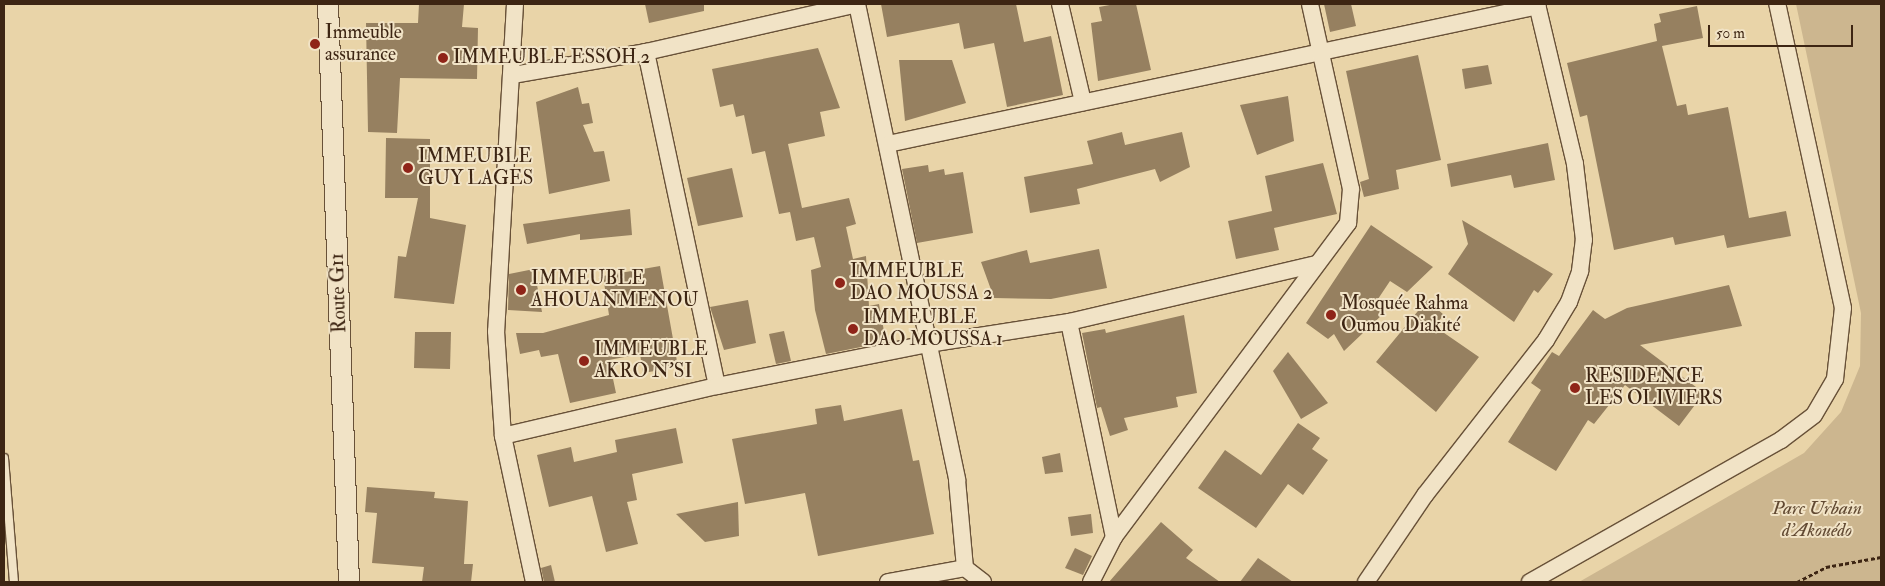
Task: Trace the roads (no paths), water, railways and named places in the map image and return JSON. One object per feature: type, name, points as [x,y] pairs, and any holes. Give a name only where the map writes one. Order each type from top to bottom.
[{"type":"street","name":"Route G11","points":[[328,4],[349,582]]},
{"type":"street","points":[[515,4],[513,75],[496,331],[503,436],[534,582]]},
{"type":"street","points":[[513,75],[646,52],[857,4],[888,144],[957,480],[966,568],[984,582]]},
{"type":"street","points":[[1060,4],[1083,102]]},
{"type":"street","points":[[1091,582],[1114,537],[1348,223],[1351,206],[1310,4]]},
{"type":"street","points":[[1530,582],[1781,440],[1814,415],[1835,379],[1843,308],[1777,4]]},
{"type":"street","points":[[888,144],[1538,5],[1575,164],[1584,240],[1580,271],[1569,302],[1546,340],[1425,495],[1366,582]]},
{"type":"street","points":[[646,52],[717,386]]},
{"type":"street","points":[[503,436],[717,386],[928,344],[1069,322],[1318,264]]},
{"type":"street","points":[[1069,322],[1114,537]]},
{"type":"street","points":[[888,582],[966,568]]},
{"type":"lane","points":[[4,458],[14,582]]},
{"type":"place","name":"Immeuble assurance","points":[[315,44]]},
{"type":"place","name":"IMMEUBLE ESSOH 2","points":[[443,58]]},
{"type":"place","name":"IMMEUBLE GUY LAGES","points":[[408,168]]},
{"type":"place","name":"IMMEUBLE DAO MOUSSA 2","points":[[840,283]]},
{"type":"place","name":"IMMEUBLE AHOUANMENOU","points":[[521,290]]},
{"type":"place","name":"Mosquée Rahma Oumou Diakité","points":[[1331,315]]},
{"type":"place","name":"IMMEUBLE DAO MOUSSA 1","points":[[853,329]]},
{"type":"place","name":"IMMEUBLE AKRO N'SI","points":[[584,361]]},
{"type":"place","name":"RESIDENCE LES OLIVIERS","points":[[1575,388]]},
{"type":"park label","name":"Parc Urbain d'Akouédo","points":[[1817,520]]}]
